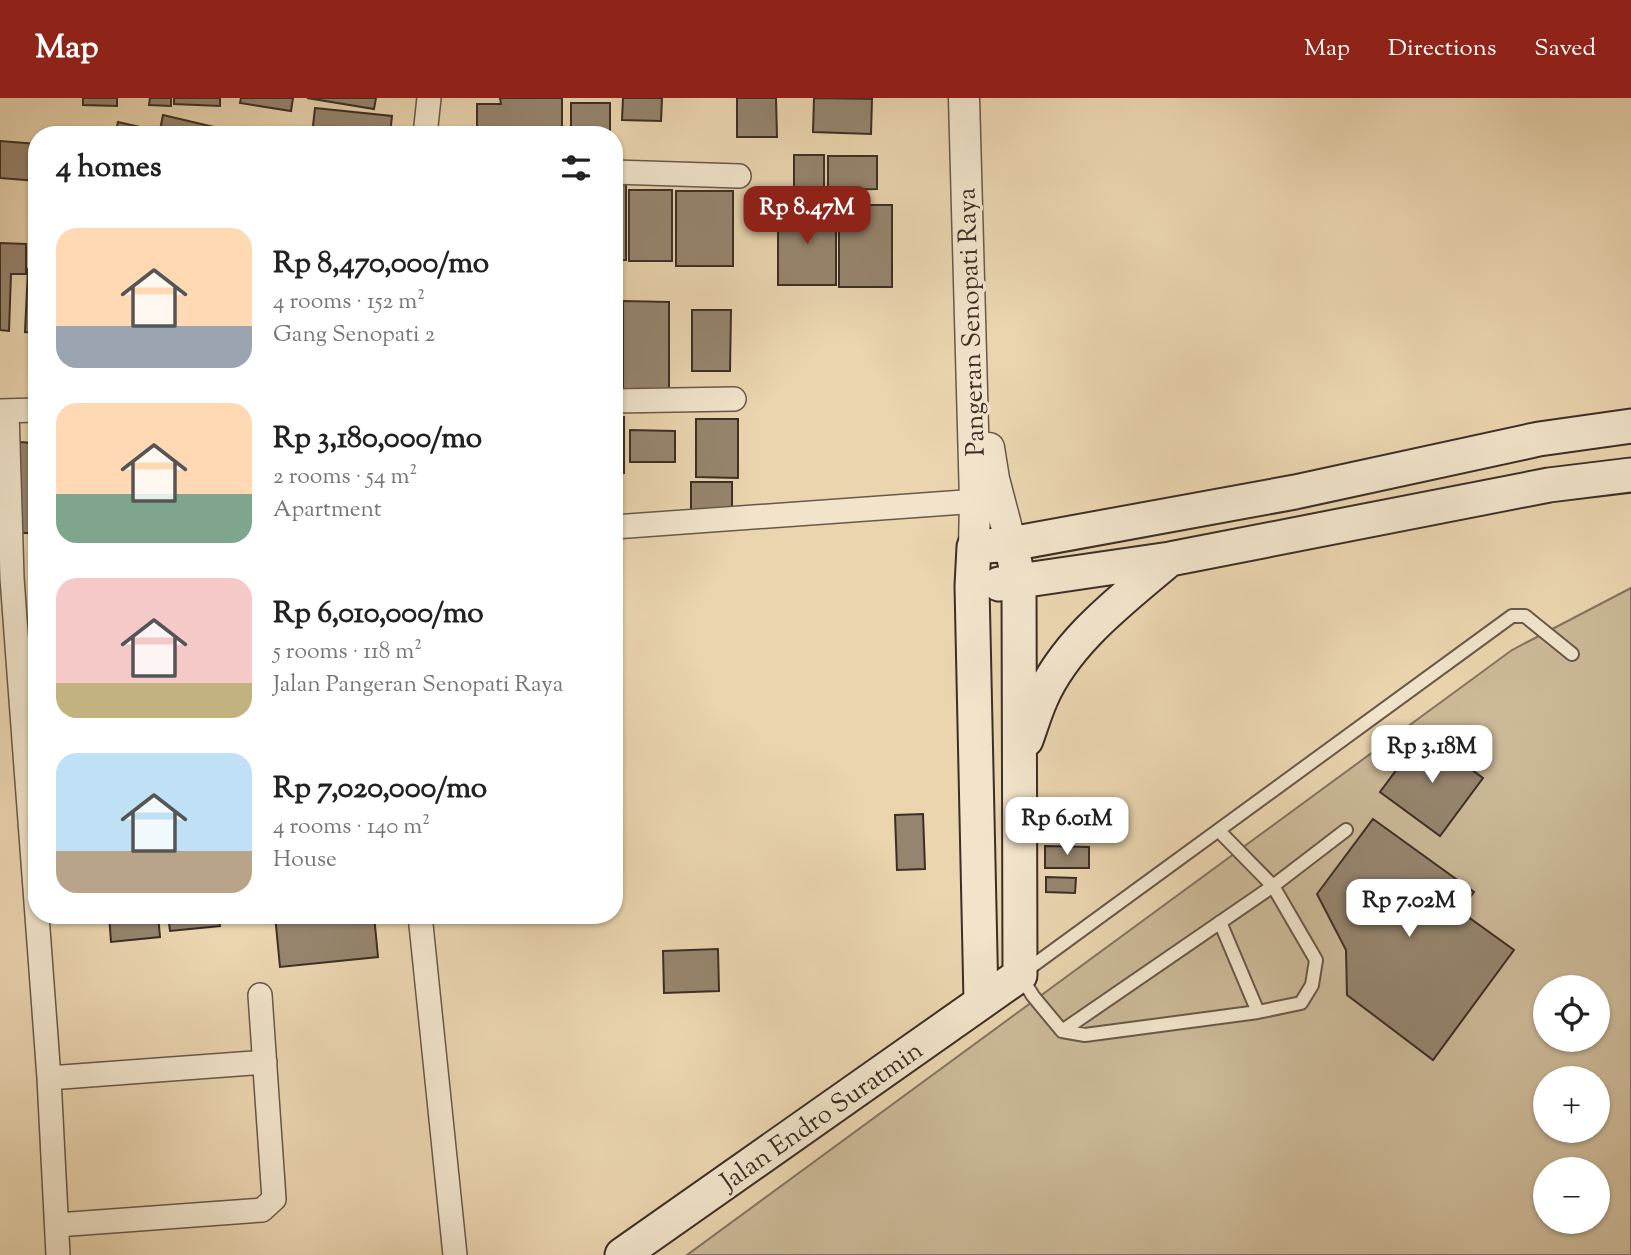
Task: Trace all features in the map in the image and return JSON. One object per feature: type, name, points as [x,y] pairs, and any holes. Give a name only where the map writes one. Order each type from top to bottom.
[{"type":"main road","points":[[981,1001],[972,586],[974,547],[1011,544],[1295,492],[1539,439],[1631,426]]},
{"type":"main road","points":[[972,586],[1019,582],[1170,559],[1549,485],[1631,475]]},
{"type":"main road","points":[[1011,544],[1019,582],[1020,975]]},
{"type":"main road","points":[[1018,762],[1041,697],[1061,664],[1103,617],[1170,559]]},
{"type":"main road","name":"Jalan Endro Suratmin","points":[[622,1255],[1020,975]]},
{"type":"street","points":[[426,126],[429,98]]},
{"type":"street","name":"Pangeran Senopati Raya","points":[[964,98],[987,500],[1011,544]]},
{"type":"street","name":"Pangeran Senopati Raya","points":[[974,547],[987,500],[988,444],[982,98]]},
{"type":"street","points":[[623,172],[739,176]]},
{"type":"street","points":[[623,401],[734,399]]},
{"type":"street","points":[[28,410],[4,411],[12,578],[28,794]]},
{"type":"street","points":[[623,526],[987,500]]},
{"type":"street","points":[[38,924],[58,1255]]},
{"type":"street","points":[[421,924],[456,1255]]},
{"type":"street","points":[[57,1225],[262,1210],[270,1205],[274,1199],[260,995]]},
{"type":"street","points":[[49,1078],[265,1062]]},
{"type":"lane","points":[[1219,831],[1273,886],[1316,960],[1312,985],[1301,1003],[1258,1012],[1085,1035],[1062,1031],[1033,996],[1020,975],[1512,616],[1525,616],[1572,654]]},
{"type":"lane","points":[[1062,1031],[1273,886],[1346,830]]},
{"type":"lane","points":[[1220,922],[1258,1012]]},
{"type":"shaded area","points":[[1631,588],[1631,1255],[687,1255],[1512,650]]},
{"type":"building","points":[[83,98],[117,98],[117,106],[83,105]]},
{"type":"building","points":[[150,98],[171,98],[171,106],[149,105]]},
{"type":"building","points":[[174,98],[220,98],[220,106],[174,104]]},
{"type":"building","points":[[241,98],[293,98],[291,111],[240,103]]},
{"type":"building","points":[[307,98],[376,98],[374,109]]},
{"type":"building","points":[[500,98],[562,98],[562,126],[477,126],[477,104],[501,104]]},
{"type":"building","points":[[623,98],[662,98],[661,121],[622,120]]},
{"type":"building","points":[[737,98],[776,98],[777,137],[737,137]]},
{"type":"building","points":[[814,98],[872,99],[871,134],[813,132]]},
{"type":"building","points":[[571,103],[610,103],[610,126],[571,126]]},
{"type":"building","points":[[315,108],[392,116],[391,126],[313,126]]},
{"type":"building","points":[[163,115],[210,126],[161,126]]},
{"type":"building","points":[[118,122],[136,126],[117,126]]},
{"type":"building","points":[[0,141],[28,143],[28,180],[0,178]]},
{"type":"building","points":[[794,155],[824,155],[824,203],[794,203]]},
{"type":"building","points":[[828,156],[877,156],[877,189],[828,190]]},
{"type":"building","points":[[623,182],[626,182],[626,260],[623,260]]},
{"type":"building","points":[[629,190],[672,190],[672,261],[629,261]]},
{"type":"building","points":[[676,191],[733,191],[733,266],[676,266]]},
{"type":"building","points":[[839,205],[892,205],[892,287],[839,287]]},
{"type":"building","points":[[778,206],[836,206],[836,285],[778,285]]},
{"type":"building","points":[[0,243],[26,244],[26,274],[11,274],[9,331],[0,330]]},
{"type":"building","points":[[28,269],[28,332],[25,332]]},
{"type":"building","points":[[623,301],[669,302],[669,390],[623,390]]},
{"type":"building","points":[[692,310],[731,310],[730,371],[692,371]]},
{"type":"building","points":[[623,417],[624,417],[623,473]]},
{"type":"building","points":[[696,419],[738,419],[738,478],[696,477]]},
{"type":"building","points":[[630,430],[675,431],[675,462],[630,462]]},
{"type":"building","points":[[17,442],[28,443],[28,533],[16,533]]},
{"type":"building","points":[[691,482],[732,482],[732,511],[691,511]]},
{"type":"building","points":[[1423,734],[1483,778],[1440,836],[1380,792]]},
{"type":"building","points":[[923,814],[925,869],[897,870],[895,815]]},
{"type":"building","points":[[1373,819],[1474,892],[1460,911],[1514,950],[1433,1060],[1347,995],[1346,950],[1317,894]]},
{"type":"building","points":[[1045,846],[1089,847],[1089,868],[1045,868]]},
{"type":"building","points":[[1046,877],[1076,878],[1075,893],[1046,892]]},
{"type":"building","points":[[110,924],[159,924],[160,937],[111,942]]},
{"type":"building","points":[[169,924],[220,924],[220,926],[170,931]]},
{"type":"building","points":[[276,924],[375,924],[378,957],[280,967]]},
{"type":"building","points":[[718,949],[719,991],[664,993],[663,951]]}]
